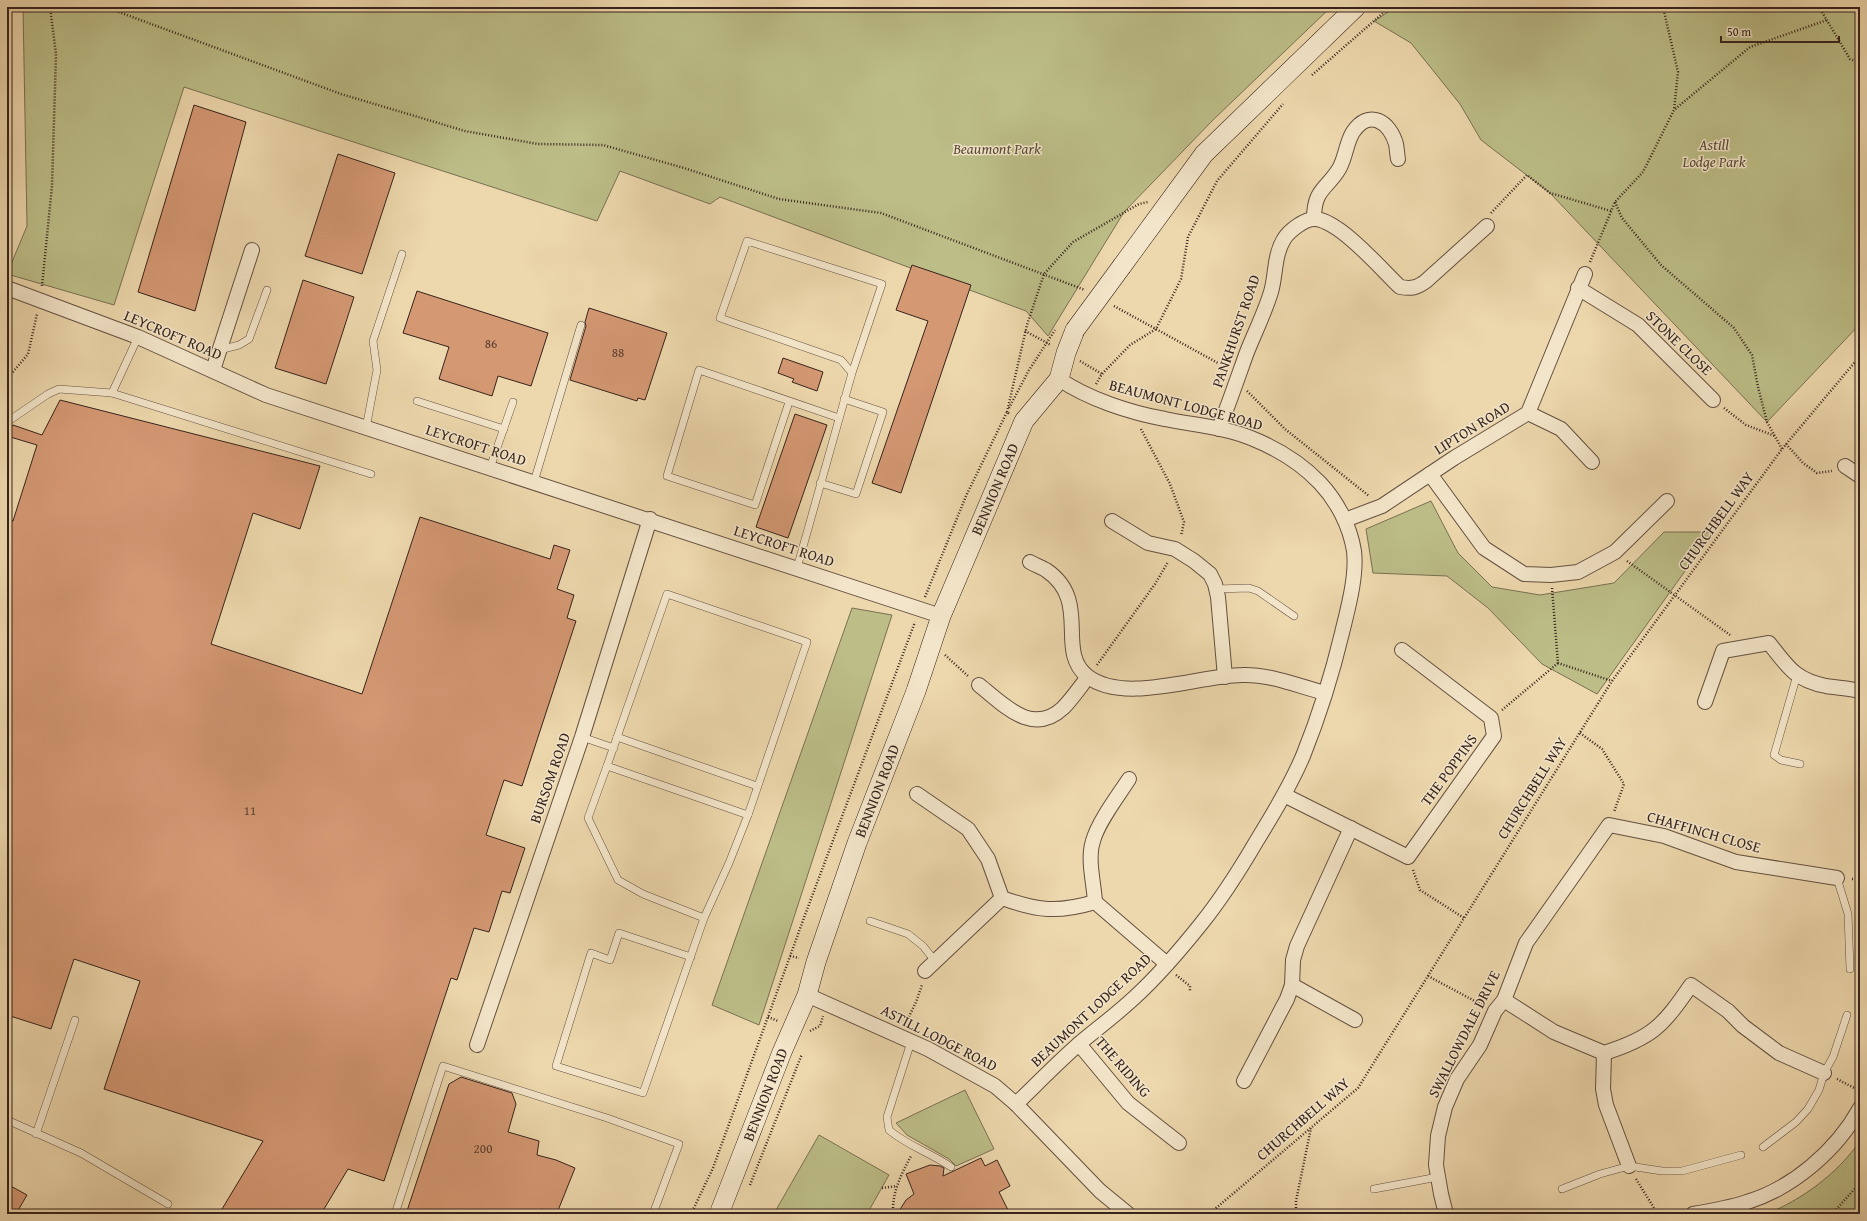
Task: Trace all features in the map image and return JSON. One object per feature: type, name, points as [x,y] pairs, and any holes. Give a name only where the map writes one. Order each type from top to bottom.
[{"type":"street","points":[[1059,379],[1066,353],[1076,330],[1204,154],[1356,7]]},
{"type":"street","points":[[1398,159],[1396,144],[1389,130],[1382,122],[1372,119],[1361,122],[1353,132],[1339,170],[1324,186],[1318,197],[1314,207],[1314,219],[1332,224],[1400,287],[1409,288],[1417,288],[1426,281],[1486,226]]},
{"type":"street","name":"PANKHURST ROAD","points":[[1219,429],[1270,293],[1276,257],[1284,238],[1293,229],[1314,219]]},
{"type":"street","points":[[213,370],[218,350],[252,250]]},
{"type":"street","name":"LIPTON ROAD","points":[[1345,520],[1382,506],[1430,474],[1528,413],[1585,274]]},
{"type":"street","name":"LEYCROFT ROAD","points":[[7,288],[41,299],[138,337],[266,395],[941,616]]},
{"type":"street","name":"STONE CLOSE","points":[[1578,288],[1638,325],[1713,400]]},
{"type":"street","name":"BEAUMONT LODGE ROAD","points":[[1016,1104],[1079,1044],[1136,996],[1167,964],[1201,925],[1226,892],[1284,795],[1302,758],[1335,660],[1350,599],[1354,554],[1345,520],[1331,496],[1319,482],[1284,454],[1249,437],[1219,429],[1161,419],[1132,411],[1078,392],[1059,379]]},
{"type":"street","name":"BENNION ROAD","points":[[719,1214],[782,1052],[808,995],[816,962],[855,851],[916,691],[941,616],[1024,421],[1059,379]]},
{"type":"street","points":[[1528,413],[1560,429],[1592,462]]},
{"type":"street","points":[[1845,466],[1860,476]]},
{"type":"street","points":[[1430,474],[1484,548],[1524,574],[1551,575],[1578,572],[1615,552],[1667,501]]},
{"type":"street","name":"BURSOM ROAD","points":[[478,1045],[582,737],[650,520]]},
{"type":"street","points":[[1112,521],[1148,543],[1175,549],[1210,574],[1216,589],[1225,677]]},
{"type":"street","points":[[1030,562],[1046,570],[1059,582],[1068,596],[1072,612],[1071,641],[1075,660],[1080,669],[1088,677],[1117,687],[1142,688],[1173,686],[1242,675],[1266,677],[1325,693]]},
{"type":"street","points":[[1705,702],[1723,651],[1769,643],[1789,669],[1803,680],[1826,686],[1860,691]]},
{"type":"street","points":[[1402,650],[1491,718]]},
{"type":"street","points":[[979,685],[1018,716],[1030,720],[1041,719],[1053,715],[1063,708],[1088,677]]},
{"type":"street","name":"THE POPPINS","points":[[1408,857],[1494,736],[1491,718]]},
{"type":"street","points":[[1129,779],[1097,830],[1092,841],[1091,852],[1095,902],[1167,964]]},
{"type":"street","points":[[917,794],[968,830],[988,859],[1002,898]]},
{"type":"street","points":[[1284,795],[1408,857]]},
{"type":"street","name":"CHAFFINCH CLOSE","points":[[1609,825],[1664,836],[1736,862],[1837,878]]},
{"type":"street","name":"SWALLOWDALE DRIVE","points":[[1446,1214],[1436,1165],[1438,1136],[1445,1107],[1457,1079],[1480,1046],[1495,1011],[1504,1000],[1526,943],[1609,825]]},
{"type":"street","points":[[1244,1081],[1287,999],[1292,985],[1293,960],[1297,946],[1351,828]]},
{"type":"street","points":[[1002,898],[1023,905],[1059,910],[1095,902]]},
{"type":"street","points":[[925,971],[1002,898]]},
{"type":"street","points":[[1292,985],[1355,1020]]},
{"type":"street","points":[[1504,1000],[1554,1032],[1604,1053],[1640,1039],[1655,1030],[1670,1015],[1691,985],[1728,1011],[1748,1031],[1779,1053],[1824,1073]]},
{"type":"street","name":"ASTILL LODGE ROAD","points":[[808,995],[928,1049],[995,1086],[1016,1104],[1099,1190],[1128,1214]]},
{"type":"street","name":"THE RIDING","points":[[1079,1044],[1128,1103],[1178,1143]]},
{"type":"street","points":[[1604,1053],[1602,1084],[1606,1105],[1629,1166]]},
{"type":"street","points":[[1693,1214],[1748,1202],[1770,1192],[1796,1177],[1819,1160],[1838,1140],[1860,1108]]},
{"type":"lane","points":[[797,568],[844,399],[882,284],[748,241],[720,318],[841,360],[852,373]]},
{"type":"lane","points":[[366,428],[377,370],[373,341],[402,254]]},
{"type":"lane","points":[[218,350],[239,345],[249,339],[267,290]]},
{"type":"lane","points":[[534,482],[581,325]]},
{"type":"lane","points":[[112,393],[138,337]]},
{"type":"lane","points":[[789,402],[755,505],[667,476],[699,370],[839,418]]},
{"type":"lane","points":[[7,422],[48,394],[59,389],[112,393],[371,474]]},
{"type":"lane","points":[[820,483],[856,494],[882,412],[844,399]]},
{"type":"lane","points":[[417,401],[504,429]]},
{"type":"lane","points":[[490,468],[513,402]]},
{"type":"lane","points":[[1216,589],[1249,588],[1258,591],[1294,616]]},
{"type":"lane","points":[[691,957],[619,933],[610,960],[590,953],[556,1066],[643,1093],[691,957],[704,918],[729,863],[748,815],[808,642],[667,594],[614,748],[588,818],[618,880],[643,894],[704,918]]},
{"type":"lane","points":[[1797,675],[1774,755],[1781,760],[1800,764]]},
{"type":"lane","points":[[582,737],[614,748]]},
{"type":"lane","points":[[617,738],[757,786]]},
{"type":"lane","points":[[607,766],[748,815]]},
{"type":"lane","points":[[1837,878],[1848,914],[1850,969]]},
{"type":"lane","points":[[870,921],[908,934],[923,946],[935,961]]},
{"type":"lane","points":[[1763,1147],[1796,1122],[1808,1109],[1819,1090],[1824,1073],[1833,1057],[1847,1015]]},
{"type":"lane","points":[[36,1134],[75,1020]]},
{"type":"lane","points":[[905,1039],[888,1117],[889,1130],[916,1148],[936,1157],[951,1167]]},
{"type":"lane","points":[[395,1214],[443,1066],[607,1118],[678,1144],[653,1214]]},
{"type":"lane","points":[[7,1120],[81,1153],[168,1204]]},
{"type":"lane","points":[[1562,1189],[1600,1174],[1629,1166],[1662,1171],[1682,1171],[1741,1156]]},
{"type":"lane","points":[[1374,1189],[1438,1177]]},
{"type":"path","points":[[7,380],[28,354],[41,299],[52,186],[56,54],[50,7]]},
{"type":"path","points":[[86,7],[116,11],[341,94],[465,131],[538,144],[603,145],[684,168],[779,199],[881,213],[1091,293]]},
{"type":"path","points":[[1308,79],[1390,7]]},
{"type":"path","points":[[1585,274],[1615,202],[1643,172],[1674,110],[1678,72],[1663,7]]},
{"type":"path","points":[[1819,7],[1850,59],[1860,63]]},
{"type":"path","points":[[1674,110],[1750,47],[1827,20]]},
{"type":"path","points":[[1090,396],[1102,374],[1130,345],[1156,329],[1181,279],[1188,237],[1217,181],[1285,100]]},
{"type":"path","points":[[1486,226],[1490,214],[1527,175],[1550,193],[1611,211]]},
{"type":"path","points":[[1007,412],[1026,325],[1044,274],[1073,242],[1139,204],[1174,196]]},
{"type":"path","points":[[1615,202],[1622,218],[1661,265],[1734,328],[1752,355],[1758,387],[1768,422],[1782,449]]},
{"type":"path","points":[[1110,304],[1227,368],[1286,429],[1382,506]]},
{"type":"path","points":[[691,1214],[713,1168],[808,907],[920,609],[966,496],[1029,370],[1057,327]]},
{"type":"path","name":"CHURCHBELL WAY","points":[[1209,1214],[1358,1088],[1612,681],[1782,449],[1860,356]]},
{"type":"path","points":[[1713,400],[1746,426],[1775,436]]},
{"type":"path","points":[[1088,677],[1155,584],[1181,538],[1184,522],[1170,484],[1132,411]]},
{"type":"path","points":[[1007,412],[1024,421]]},
{"type":"path","points":[[1786,444],[1803,463],[1817,473],[1836,470],[1845,466]]},
{"type":"path","points":[[1615,552],[1748,647]]},
{"type":"path","points":[[1551,575],[1558,663]]},
{"type":"path","points":[[932,644],[979,685]]},
{"type":"path","points":[[1558,663],[1612,681]]},
{"type":"path","points":[[1491,718],[1558,663]]},
{"type":"path","points":[[1580,732],[1602,749],[1624,784],[1609,825]]},
{"type":"path","points":[[1408,857],[1420,890],[1464,918]]},
{"type":"path","points":[[1167,964],[1190,986],[1190,992]]},
{"type":"path","points":[[905,1039],[925,971]]},
{"type":"path","points":[[1428,976],[1495,1011]]},
{"type":"path","points":[[1824,1073],[1860,1091]]},
{"type":"path","points":[[1296,1214],[1296,1201],[1311,1128]]},
{"type":"path","points":[[894,1214],[893,1203],[898,1179],[916,1148]]},
{"type":"path","points":[[1629,1166],[1654,1208],[1654,1214]]},
{"type":"path","points":[[1832,1214],[1860,1183]]},
{"type":"path","points":[[882,1188],[897,1186]]},
{"type":"green space","name":"Beaumont Park","points":[[23,7],[1331,7],[1213,120],[1124,212],[1048,336],[1026,311],[720,197],[710,204],[620,171],[597,221],[184,87],[114,305],[7,274],[27,226]]},
{"type":"green space","name":"Astill Lodge Park","points":[[1396,7],[1860,7],[1860,324],[1767,422],[1550,193],[1481,140],[1460,104],[1411,43],[1374,21]]},
{"type":"green space","points":[[1431,501],[1458,553],[1492,587],[1540,595],[1614,583],[1664,532],[1713,532],[1597,694],[1542,664],[1488,608],[1447,576],[1373,573],[1366,529]]},
{"type":"green space","points":[[852,608],[892,615],[759,1025],[712,1005]]},
{"type":"green space","points":[[965,1090],[994,1149],[956,1166],[949,1159],[907,1135],[896,1123]]},
{"type":"green space","points":[[819,1135],[889,1175],[867,1214],[782,1214],[776,1210]]},
{"type":"green space","points":[[1860,1141],[1860,1214],[1766,1214],[1793,1201],[1818,1184],[1841,1164]]},
{"type":"building","points":[[194,105],[246,122],[195,311],[138,292]]},
{"type":"building","points":[[338,154],[395,173],[362,274],[305,256]]},
{"type":"building","points":[[912,265],[971,285],[901,493],[872,483],[928,321],[896,310]]},
{"type":"building","points":[[303,280],[354,297],[326,384],[275,368]]},
{"type":"building","points":[[417,291],[548,333],[531,386],[498,376],[492,396],[439,379],[449,347],[403,333]]},
{"type":"building","points":[[589,308],[667,333],[645,400],[638,398],[637,401],[570,380],[586,326],[585,322]]},
{"type":"building","points":[[783,358],[823,372],[817,391],[792,382],[794,379],[778,373]]},
{"type":"building","points":[[60,400],[320,466],[300,529],[253,513],[211,644],[362,694],[420,517],[550,559],[554,545],[570,550],[557,589],[574,595],[567,618],[576,621],[522,786],[504,780],[486,835],[525,848],[510,893],[502,891],[489,932],[474,928],[457,980],[451,978],[384,1181],[348,1169],[321,1214],[219,1214],[263,1141],[104,1089],[140,981],[74,959],[51,1029],[7,1015],[7,519],[13,521],[37,445],[7,436],[7,434],[13,425],[42,435]]},
{"type":"building","points":[[795,414],[827,425],[788,538],[756,527]]},
{"type":"building","points":[[461,1077],[512,1093],[516,1104],[508,1132],[539,1141],[537,1155],[556,1160],[575,1168],[557,1213],[541,1209],[539,1214],[406,1214],[449,1084]]},
{"type":"building","points":[[981,1158],[985,1166],[997,1160],[1010,1186],[999,1192],[1010,1214],[897,1214],[906,1200],[914,1194],[906,1174],[930,1165],[944,1168],[943,1176]]},
{"type":"building","points":[[7,1184],[27,1195],[16,1214],[7,1214]]}]
